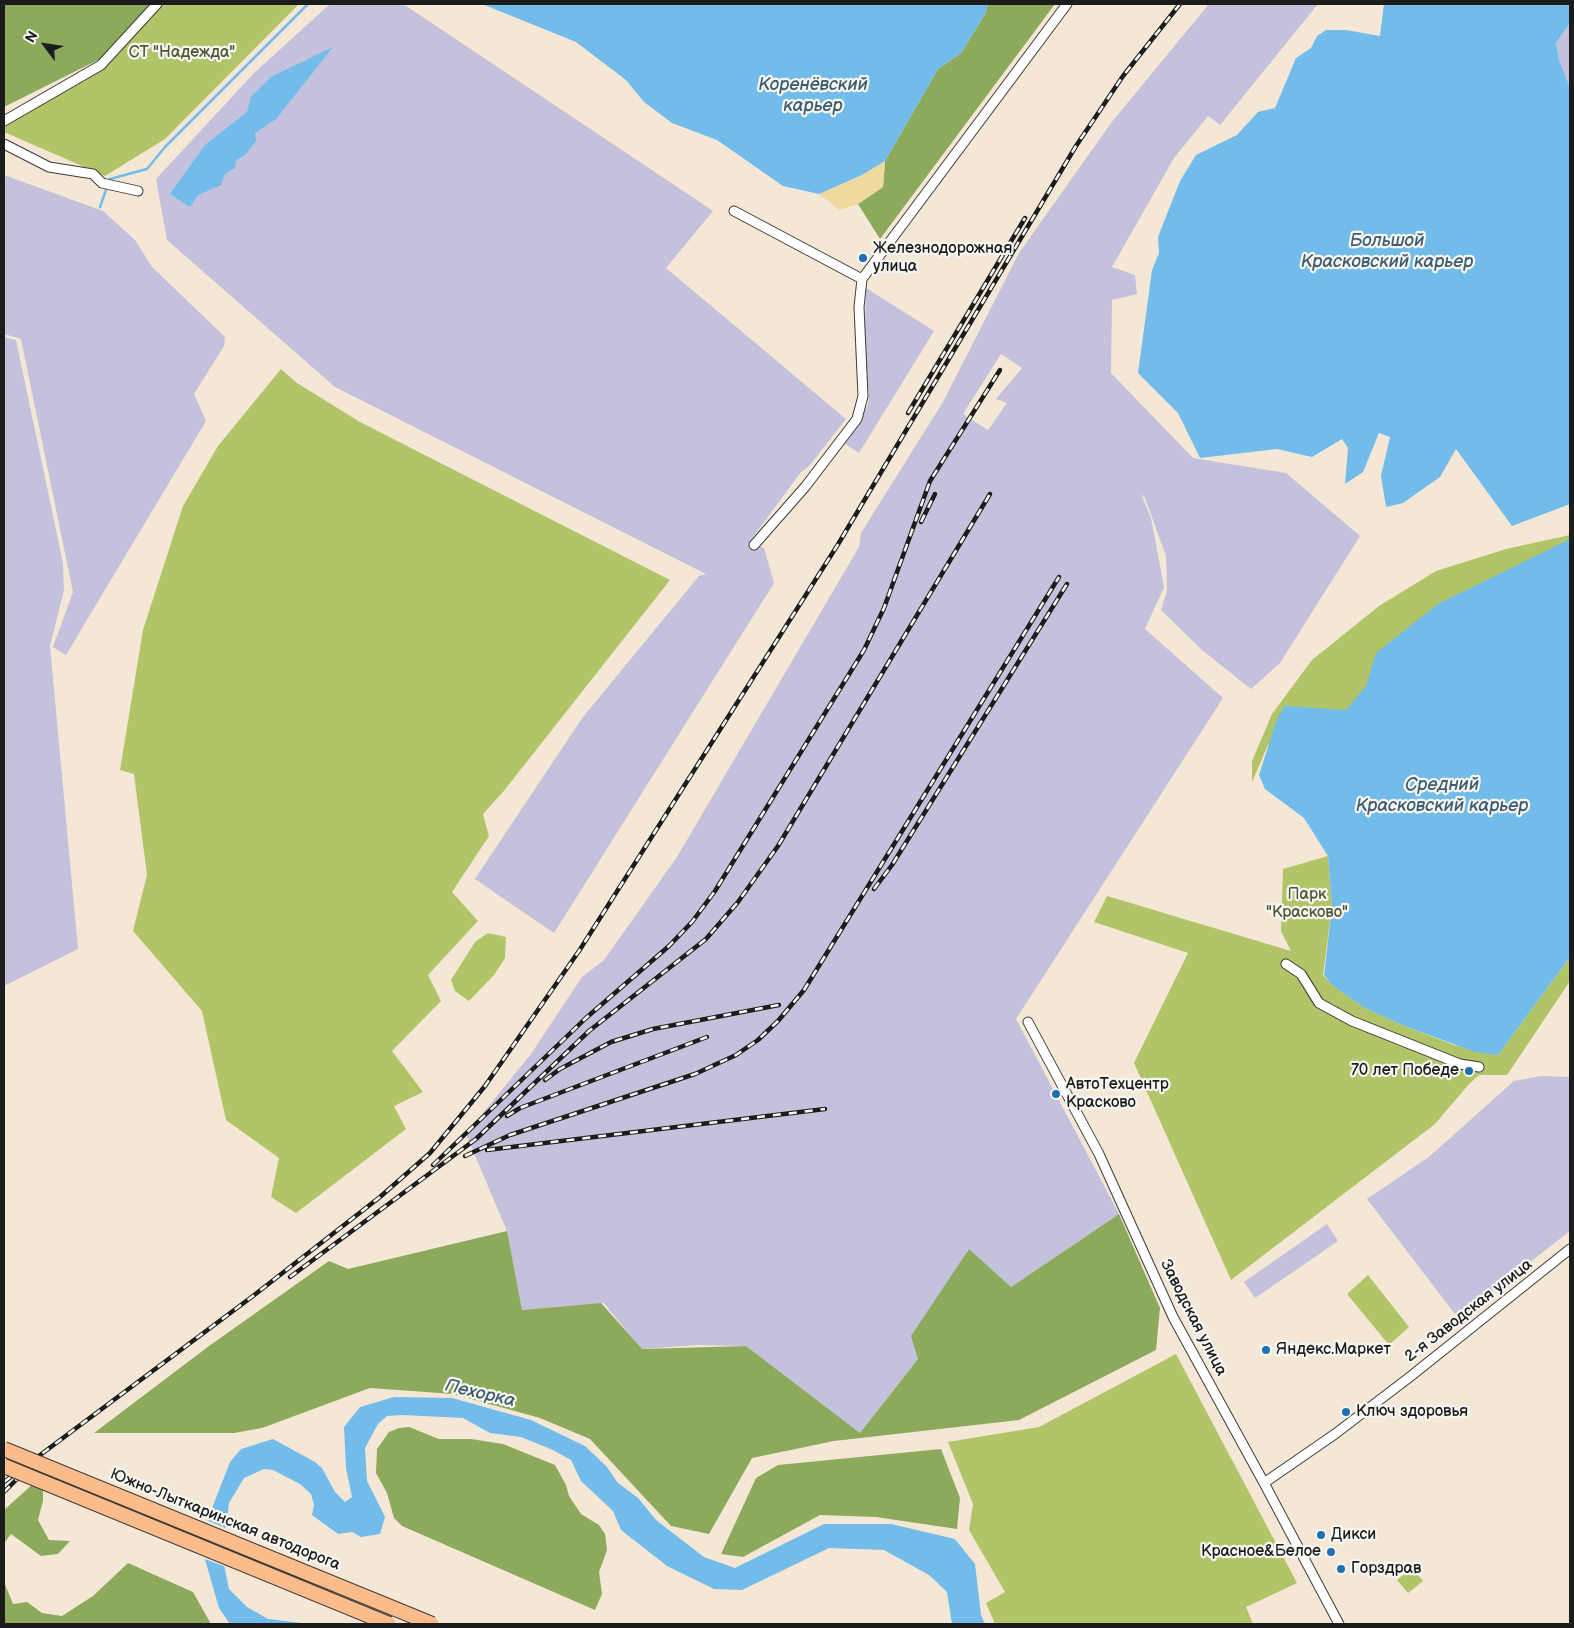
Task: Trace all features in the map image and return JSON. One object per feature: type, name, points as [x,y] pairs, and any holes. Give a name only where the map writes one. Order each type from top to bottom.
[{"type":"main road","name":"Южно-Лыткаринская автодорога","points":[[4,1449],[432,1624]]},
{"type":"main road","name":"Южно-Лыткаринская автодорога","points":[[4,1466],[389,1624]]},
{"type":"street","points":[[4,121],[101,65],[157,4]]},
{"type":"street","points":[[754,545],[805,487],[857,419],[863,396],[858,307],[862,279],[1067,4]]},
{"type":"street","points":[[4,144],[49,167],[94,174],[102,183],[138,191]]},
{"type":"street","points":[[734,211],[862,279]]},
{"type":"street","points":[[1286,964],[1301,974],[1319,1003],[1336,1012],[1460,1064],[1480,1067]]},
{"type":"street","name":"Заводская улица","points":[[1028,1022],[1099,1154],[1172,1317],[1264,1482],[1339,1624]]},
{"type":"street","name":"2-я Заводская улица","points":[[1264,1482],[1335,1434],[1570,1249]]},
{"type":"shaded area","points":[[330,4],[403,4],[713,211],[666,268],[846,419],[809,466],[801,472],[750,541],[764,548],[774,583],[554,933],[475,879],[583,717],[699,576],[706,574],[335,387],[167,240],[156,179],[254,73]]},
{"type":"shaded area","points":[[1209,4],[1318,4],[1220,125],[1208,116],[1174,158],[1112,267],[1135,275],[1137,294],[1112,300],[1111,373],[1193,458],[1286,473],[1360,536],[1280,663],[1251,689],[1202,650],[1161,610],[1167,591],[1166,556],[1145,498],[1141,494],[1151,518],[1164,587],[1145,629],[1223,698],[1016,1019],[1119,1214],[1011,1287],[968,1249],[918,1359],[860,1433],[746,1346],[698,1345],[641,1349],[604,1303],[521,1310],[507,1231],[466,1134],[531,1054],[582,977],[604,960],[677,857],[859,547],[861,533],[943,402],[1019,253],[1111,123]],"holes":[[[1001,354],[1022,368],[996,399],[1007,403],[988,430],[963,414]]]},
{"type":"shaded area","points":[[1570,23],[1570,89],[1559,60],[1556,43]]},
{"type":"shaded area","points":[[4,175],[103,211],[135,240],[152,267],[225,337],[224,346],[194,394],[206,421],[66,655],[53,647],[73,592],[21,339],[4,334]]},
{"type":"shaded area","points":[[866,288],[934,331],[859,453],[844,443],[868,405],[869,393],[864,363]]},
{"type":"shaded area","points":[[4,337],[16,340],[63,563],[64,590],[50,646],[78,949],[4,986]]},
{"type":"shaded area","points":[[1541,1076],[1570,1077],[1570,1231],[1458,1318],[1367,1199],[1430,1156],[1514,1081]]},
{"type":"shaded area","points":[[1327,1224],[1338,1241],[1255,1298],[1244,1282]]},
{"type":"green space","points":[[4,4],[152,4],[100,59],[4,107]]},
{"type":"green space","name":"СТ \"Надежда\"","points":[[162,4],[299,4],[165,139],[105,176],[4,132],[4,124],[101,68]]},
{"type":"green space","points":[[988,4],[1055,4],[880,239],[858,204],[883,187],[885,161],[938,69],[961,53],[985,14]]},
{"type":"green space","points":[[281,369],[297,383],[360,422],[670,580],[503,792],[483,814],[489,836],[452,892],[478,921],[428,975],[441,1001],[392,1051],[423,1092],[394,1106],[406,1129],[296,1213],[271,1197],[279,1158],[226,1120],[202,1011],[133,931],[147,875],[134,774],[120,770],[143,630],[183,506],[218,446]]},
{"type":"green space","points":[[1570,535],[1570,541],[1368,687],[1349,713],[1268,745],[1252,782],[1252,761],[1272,714],[1312,660],[1379,606],[1436,571],[1506,549]]},
{"type":"green space","name":"Парк \"Красково\"","points":[[1328,856],[1332,906],[1323,975],[1332,985],[1363,1007],[1402,1025],[1454,1045],[1498,1055],[1570,957],[1570,981],[1507,1075],[1479,1075],[1435,1124],[1231,1280],[1134,1063],[1188,953],[1094,922],[1107,896],[1291,951],[1281,931],[1283,869]]},
{"type":"green space","points":[[488,933],[506,937],[505,958],[494,975],[469,1001],[455,991],[451,980],[475,942]]},
{"type":"green space","points":[[1119,1214],[1160,1308],[1156,1350],[1019,1420],[834,1441],[752,1458],[709,1534],[671,1526],[590,1439],[540,1418],[453,1394],[370,1388],[262,1428],[234,1433],[94,1433],[209,1346],[329,1261],[348,1269],[507,1231],[522,1310],[601,1303],[642,1349],[746,1346],[860,1433],[918,1359],[911,1336],[969,1249],[1011,1287]]},
{"type":"green space","points":[[1368,1275],[1409,1327],[1389,1345],[1347,1294]]},
{"type":"green space","points":[[1176,1354],[1297,1583],[1246,1607],[1253,1624],[995,1624],[986,1603],[1005,1592],[969,1530],[973,1504],[948,1442],[1039,1427]]},
{"type":"green space","points":[[409,1427],[439,1439],[471,1439],[503,1444],[555,1465],[566,1485],[569,1496],[581,1514],[599,1525],[605,1534],[607,1550],[599,1572],[602,1594],[595,1610],[402,1526],[394,1518],[387,1493],[376,1473],[377,1449],[389,1432]]},
{"type":"green space","points":[[941,1449],[960,1498],[957,1529],[876,1517],[820,1515],[743,1557],[721,1554],[756,1478],[778,1465]]},
{"type":"green space","points":[[43,1475],[43,1501],[38,1520],[49,1540],[70,1541],[58,1554],[41,1556],[11,1534],[4,1543],[4,1510]]},
{"type":"green space","points":[[128,1563],[193,1592],[211,1624],[4,1624],[4,1582],[13,1604],[27,1602],[42,1613],[62,1616],[93,1596]]},
{"type":"green space","points":[[1412,1568],[1423,1581],[1408,1593],[1397,1580]]},
{"type":"sand","points":[[885,161],[883,187],[858,204],[840,210],[819,194],[862,175]]},
{"type":"water","name":"Коренёвский карьер","points":[[482,4],[988,4],[985,14],[961,53],[938,69],[885,161],[862,175],[819,194],[783,186],[717,140],[672,123],[644,102],[626,80],[576,42]]},
{"type":"water","name":"Большой Красковский карьер","points":[[1384,4],[1570,4],[1570,23],[1556,43],[1559,60],[1570,88],[1570,504],[1512,526],[1456,449],[1440,477],[1403,503],[1386,507],[1381,476],[1390,437],[1379,433],[1363,472],[1345,484],[1348,448],[1342,439],[1312,457],[1277,449],[1200,458],[1178,413],[1138,373],[1152,270],[1159,253],[1158,237],[1180,181],[1196,155],[1237,135],[1258,112],[1275,108],[1296,58],[1311,48],[1317,36],[1326,30],[1346,30],[1380,36]]},
{"type":"water","points":[[333,47],[276,119],[255,133],[256,141],[245,155],[236,160],[235,168],[225,174],[221,185],[198,195],[190,207],[170,194],[205,145],[247,112],[251,97],[271,77]]},
{"type":"water","name":"Средний Красковский карьер","points":[[1570,539],[1570,957],[1498,1055],[1475,1052],[1402,1025],[1363,1007],[1332,985],[1324,975],[1332,906],[1328,856],[1304,818],[1265,789],[1259,775],[1277,719],[1285,706],[1346,710],[1366,686],[1376,653],[1438,604]]},
{"type":"water","points":[[394,1397],[452,1398],[531,1420],[585,1446],[606,1466],[618,1483],[638,1498],[656,1520],[704,1557],[735,1568],[824,1524],[891,1524],[955,1539],[975,1564],[981,1615],[985,1624],[952,1624],[947,1592],[929,1575],[884,1550],[829,1548],[742,1590],[714,1589],[667,1566],[621,1530],[613,1511],[581,1481],[571,1460],[553,1450],[521,1437],[490,1433],[463,1418],[402,1415],[387,1416],[378,1424],[365,1448],[367,1481],[385,1517],[380,1534],[361,1537],[352,1532],[338,1534],[312,1515],[314,1505],[311,1494],[300,1484],[273,1470],[264,1469],[244,1478],[229,1503],[223,1559],[229,1589],[247,1607],[268,1619],[311,1624],[230,1624],[219,1608],[204,1556],[209,1516],[230,1462],[241,1449],[273,1439],[315,1462],[322,1468],[335,1492],[345,1502],[352,1497],[346,1468],[344,1427],[360,1407]]},
{"type":"pier","points":[[206,1520],[228,1529],[226,1567],[202,1558]]},
{"type":"waterway","points":[[109,182],[110,179],[147,169],[165,147],[308,4]]},
{"type":"waterway","points":[[100,207],[107,187]]},
{"type":"railway","points":[[4,1482],[253,1296],[380,1197],[430,1153],[485,1086],[579,951],[837,546],[1076,146],[1123,76],[1180,4]]},
{"type":"railway","points":[[908,413],[1025,218]]},
{"type":"railway","points":[[433,1165],[586,1018],[669,946],[692,922],[715,891],[864,650],[884,608],[930,481],[1000,370]]},
{"type":"railway","points":[[921,522],[935,494]]},
{"type":"railway","points":[[290,1277],[476,1139],[589,1031],[706,939],[738,902],[778,846],[990,494]]},
{"type":"railway","points":[[465,1156],[510,1135],[695,1074],[736,1055],[758,1040],[778,1021],[804,990],[1059,577]]},
{"type":"railway","points":[[874,889],[892,865],[1067,584]]},
{"type":"railway","points":[[545,1080],[560,1069],[611,1042],[653,1029],[779,1005]]},
{"type":"railway","points":[[507,1116],[520,1108],[707,1037]]},
{"type":"railway","points":[[487,1150],[825,1109]]},
{"type":"railway","points":[[4,1492],[17,1479]]},
{"type":"place","name":"Железнодорожная улица","points":[[863,258]]},
{"type":"place","name":"70 лет Победе","points":[[1469,1071]]},
{"type":"place","name":"АвтоТехцентр Красково","points":[[1056,1094]]},
{"type":"place","name":"Яндекс.Маркет","points":[[1266,1350]]},
{"type":"place","name":"Ключ здоровья","points":[[1346,1412]]},
{"type":"place","name":"Дикси","points":[[1321,1535]]},
{"type":"place","name":"Красное&Белое","points":[[1331,1552]]},
{"type":"place","name":"Горздрав","points":[[1341,1569]]},
{"type":"water label","name":"Пехорка","points":[[480,1394]]}]
